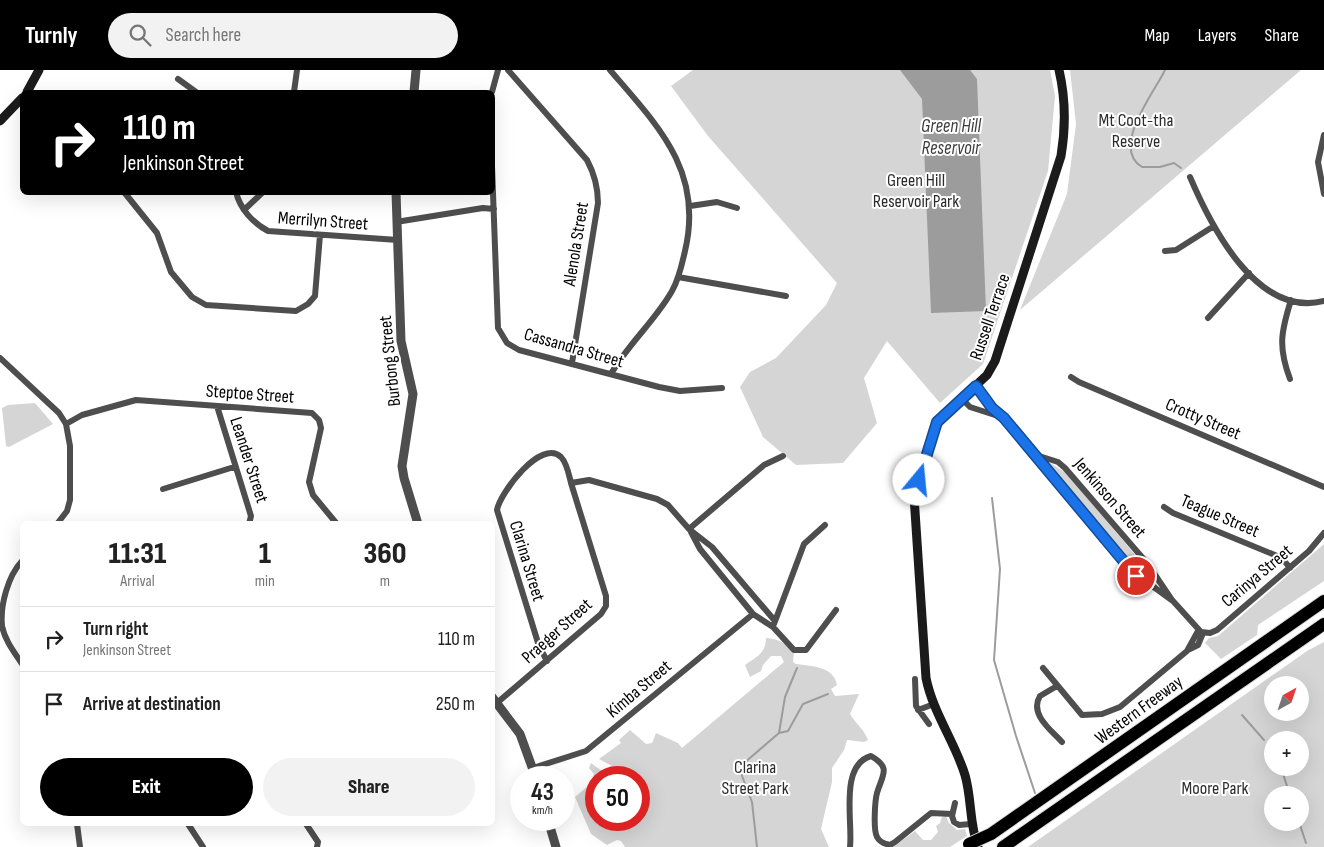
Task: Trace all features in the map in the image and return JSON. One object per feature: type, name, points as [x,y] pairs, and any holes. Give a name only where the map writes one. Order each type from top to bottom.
[{"type":"highway","name":"Western Freeway","points":[[976,847],[991,834],[1324,600]]},
{"type":"highway","name":"Western Freeway","points":[[1003,847],[1324,624]]},
{"type":"highway","points":[[964,847],[991,834]]},
{"type":"main road","points":[[28,90],[39,70]]},
{"type":"main road","name":"Russell Terrace","points":[[976,847],[965,775],[934,704],[926,670],[913,504],[937,422],[988,375],[995,361],[1059,164],[1066,122],[1065,102],[1059,70]]},
{"type":"main road","points":[[0,121],[20,100]]},
{"type":"street","points":[[294,90],[297,70]]},
{"type":"street","points":[[414,90],[416,70]]},
{"type":"street","points":[[493,90],[498,70]]},
{"type":"street","name":"Alenola Street","points":[[508,70],[586,160],[594,174],[598,190],[598,203],[572,363]]},
{"type":"street","points":[[610,70],[656,124],[677,156],[683,171],[690,206],[688,238],[678,277],[662,306],[610,374]]},
{"type":"street","points":[[178,78],[193,90]]},
{"type":"street","points":[[1324,135],[1318,162],[1324,194]]},
{"type":"street","points":[[1190,177],[1214,226],[1249,273],[1268,290],[1291,300],[1310,303],[1324,301]]},
{"type":"street","points":[[126,195],[157,233],[171,272],[192,297],[206,305],[296,311],[308,304],[315,296],[320,236]]},
{"type":"street","name":"Merrilyn Street","points":[[237,195],[244,210],[256,225],[268,231],[398,240]]},
{"type":"street","points":[[244,210],[260,195]]},
{"type":"street","name":"Burbong Street","points":[[396,195],[401,341],[413,394],[402,466],[417,521]]},
{"type":"street","name":"Cassandra Street","points":[[493,195],[498,328],[507,343],[520,350],[680,391],[722,388]]},
{"type":"street","points":[[690,206],[717,202],[726,203],[737,208]]},
{"type":"street","points":[[396,222],[483,208],[494,209]]},
{"type":"street","points":[[1165,251],[1176,250],[1214,226]]},
{"type":"street","points":[[1208,318],[1249,273]]},
{"type":"street","points":[[678,277],[786,296]]},
{"type":"street","points":[[1290,379],[1283,360],[1281,346],[1282,329],[1291,300]]},
{"type":"street","points":[[0,358],[59,414],[66,424],[70,446],[70,500],[67,510],[59,521]]},
{"type":"street","name":"Crotty Street","points":[[1071,376],[1079,382],[1324,487]]},
{"type":"street","name":"Jenkinson Street","points":[[976,386],[992,408],[1008,424],[1136,576],[1173,602],[1200,632]]},
{"type":"street","name":"Jenkinson Street","points":[[961,398],[969,406],[993,414],[1008,424]]},
{"type":"street","name":"Steptoe Street","points":[[66,424],[82,415],[136,400],[312,413],[319,420],[321,428],[309,482],[313,496],[334,521]]},
{"type":"street","name":"Leander Street","points":[[217,406],[234,467],[251,516],[250,521]]},
{"type":"street","name":"Jenkinson Street","points":[[1031,451],[1039,456],[1058,462],[1068,471],[1147,564],[1169,593],[1173,602]]},
{"type":"street","name":"Clarina Street","points":[[547,661],[538,646],[497,508],[528,463],[542,455],[553,453],[562,457],[571,483]]},
{"type":"street","points":[[689,529],[764,465],[783,456]]},
{"type":"street","points":[[163,488],[234,467]]},
{"type":"street","points":[[571,483],[591,481],[658,499],[668,505],[689,529],[709,545],[774,624],[791,648],[801,652],[807,649],[836,610]]},
{"type":"street","name":"Praeger Street","points":[[495,700],[547,661],[601,614],[607,602],[571,483]]},
{"type":"street","name":"Teague Street","points":[[1164,507],[1173,513],[1282,558],[1290,568]]},
{"type":"street","points":[[774,624],[804,544],[825,525]]},
{"type":"street","points":[[689,529],[700,549],[753,614],[774,624]]},
{"type":"street","name":"Carinya Street","points":[[1057,686],[1083,715],[1109,712],[1120,707],[1187,651],[1198,645],[1200,632],[1210,633],[1216,630],[1317,544],[1324,533]]},
{"type":"street","points":[[20,564],[13,573],[6,590],[2,617],[6,639],[20,661]]},
{"type":"street","name":"Kimba Street","points":[[551,766],[586,751],[753,614]]},
{"type":"street","points":[[1043,668],[1057,686],[1040,696],[1037,709],[1040,717],[1062,742]]},
{"type":"street","points":[[915,679],[914,699],[918,710],[928,724]]},
{"type":"street","points":[[495,700],[520,734],[532,766]]},
{"type":"street","points":[[918,710],[934,704]]},
{"type":"street","points":[[850,847],[851,836],[848,823],[853,772],[862,758],[871,756],[881,762],[884,769],[883,780],[876,793],[875,829],[877,838],[883,843],[890,845],[895,842],[931,813],[952,814]]},
{"type":"street","points":[[955,803],[952,814],[953,821],[957,824],[971,824]]},
{"type":"street","points":[[77,826],[80,847]]},
{"type":"street","points":[[189,826],[203,847]]},
{"type":"street","points":[[307,826],[318,842],[317,847]]},
{"type":"street","points":[[551,831],[556,847]]},
{"type":"green space","name":"Green Hill Reservoir Park","points":[[693,70],[1050,70],[1055,96],[1048,171],[983,364],[940,403],[887,341],[864,378],[877,423],[843,463],[796,465],[763,437],[740,387],[750,372],[776,358],[826,305],[837,283],[708,136],[671,86]]},
{"type":"green space","name":"Mt Coot-tha Reserve","points":[[1070,70],[1301,70],[1020,310],[1067,194],[1076,124]]},
{"type":"green space","points":[[35,403],[53,424],[9,447],[6,446],[2,408],[8,405]]},
{"type":"green space","points":[[1049,462],[1066,473],[1148,570],[1158,587],[1136,570],[1046,463]]},
{"type":"green space","points":[[1324,544],[1324,581],[1258,625],[1257,635],[1221,659],[1205,643],[1209,638],[1218,636]]},
{"type":"green space","name":"Clarina Street Park","points":[[766,638],[778,640],[794,652],[793,662],[796,664],[821,668],[831,674],[837,685],[831,689],[835,696],[859,694],[850,714],[868,740],[864,742],[847,740],[844,750],[832,768],[832,782],[821,829],[829,847],[625,847],[621,841],[617,840],[607,845],[591,834],[590,831],[650,831],[650,766],[612,766],[599,759],[621,743],[619,740],[630,730],[646,744],[652,743],[656,733],[678,743],[682,748],[784,662],[781,656],[771,656],[763,665],[761,671],[750,677],[745,665],[763,651]]},
{"type":"green space","name":"Moore Park","points":[[1324,642],[1324,847],[1028,847],[1264,681],[1264,721],[1309,721],[1309,676],[1271,676],[1307,651]]},
{"type":"green space","name":"Clarina Street Park","points":[[585,788],[585,820],[575,797]]},
{"type":"green space","points":[[946,816],[949,823],[957,830],[965,829],[967,836],[950,847],[893,847],[915,831],[923,840],[931,840],[938,832],[936,826],[940,823],[942,817]]},
{"type":"water","name":"Green Hill Reservoir","points":[[900,70],[970,70],[977,79],[986,311],[931,313],[922,99]]},
{"type":"waterway","points":[[1165,70],[1137,120],[1132,134],[1131,147],[1133,158],[1142,167],[1160,167],[1174,163],[1181,168]]},
{"type":"waterway","points":[[992,498],[1000,569],[994,660],[1035,793]]},
{"type":"waterway","points":[[757,847],[752,802],[742,776],[743,764],[779,733],[785,697],[797,668]]},
{"type":"waterway","points":[[779,733],[788,731],[803,704],[828,694]]},
{"type":"waterway","points":[[1242,715],[1264,740]]},
{"type":"waterway","points":[[1284,776],[1287,786]]},
{"type":"waterway","points":[[1302,831],[1306,843]]},
{"type":"route","points":[[919,480],[937,422],[943,414],[976,386],[992,408],[1004,418],[1136,576]]}]
